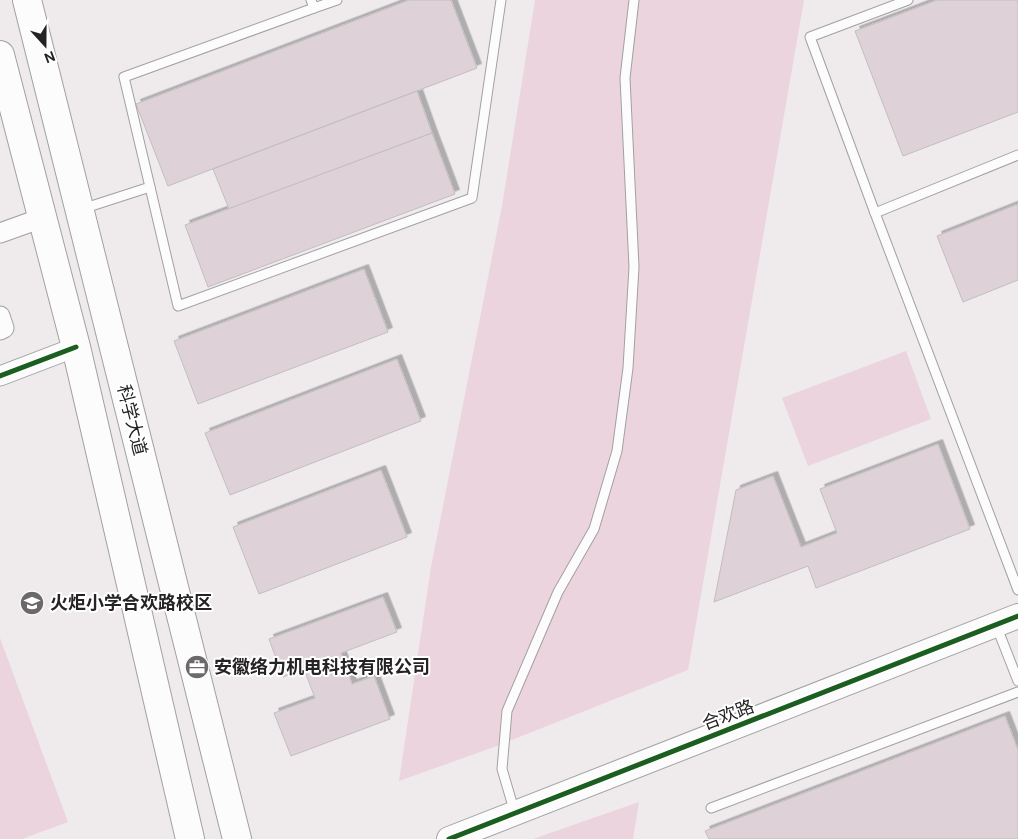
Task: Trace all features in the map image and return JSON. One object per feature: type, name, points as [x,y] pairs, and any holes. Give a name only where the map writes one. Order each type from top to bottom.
[{"type":"main road","name":"科学大道","points":[[27,0],[238,839]]},
{"type":"main road","points":[[0,58],[76,347],[190,839]]},
{"type":"street","points":[[0,233],[42,218]]},
{"type":"street","points":[[0,316],[4,328],[0,330]]},
{"type":"street","points":[[0,376],[76,347]]},
{"type":"street","name":"合欢路","points":[[449,839],[1018,616]]},
{"type":"lane","points":[[337,0],[312,4],[124,77],[178,306],[472,198],[501,0]]},
{"type":"lane","points":[[515,813],[502,769],[507,711],[558,592],[594,529],[617,451],[628,368],[634,267],[625,78],[634,0]]},
{"type":"lane","points":[[908,0],[810,37],[1018,590]]},
{"type":"lane","points":[[875,213],[1018,155]]},
{"type":"lane","points":[[79,209],[150,187]]},
{"type":"lane","points":[[996,624],[1018,681]]},
{"type":"lane","points":[[711,808],[1018,692]]},
{"type":"shaded area","points":[[535,0],[804,0],[688,670],[497,746],[399,781],[431,567],[502,206]]},
{"type":"shaded area","points":[[906,351],[931,419],[808,466],[782,398]]},
{"type":"shaded area","points":[[0,638],[68,822],[22,839],[0,839]]},
{"type":"shaded area","points":[[639,802],[633,839],[533,839]]},
{"type":"building","points":[[409,0],[451,0],[477,68],[168,186],[136,104]]},
{"type":"building","points":[[937,0],[1018,0],[1018,112],[903,156],[855,31]]},
{"type":"building","points":[[417,91],[432,133],[229,209],[213,169]]},
{"type":"building","points":[[432,133],[455,194],[208,287],[185,225]]},
{"type":"building","points":[[1018,204],[1018,280],[963,302],[937,236]]},
{"type":"building","points":[[364,269],[388,332],[198,404],[174,341]]},
{"type":"building","points":[[397,359],[421,421],[230,495],[205,433]]},
{"type":"building","points":[[938,444],[970,529],[816,588],[808,566],[714,602],[736,490],[773,476],[801,547],[837,533],[820,489]]},
{"type":"building","points":[[381,470],[407,537],[259,594],[233,527]]},
{"type":"building","points":[[383,597],[397,632],[341,653],[352,684],[374,676],[390,719],[291,756],[274,713],[315,698],[304,669],[283,677],[269,639]]},
{"type":"building","points":[[1005,716],[1018,750],[1018,839],[709,839],[705,831]]},
{"type":"cycle path","points":[[0,376],[76,347]]},
{"type":"cycle path","points":[[449,839],[1018,616]]},
{"type":"place","name":"火炬小学合欢路校区","points":[[32,603]]},
{"type":"place","name":"安徽络力机电科技有限公司","points":[[197,667]]}]
